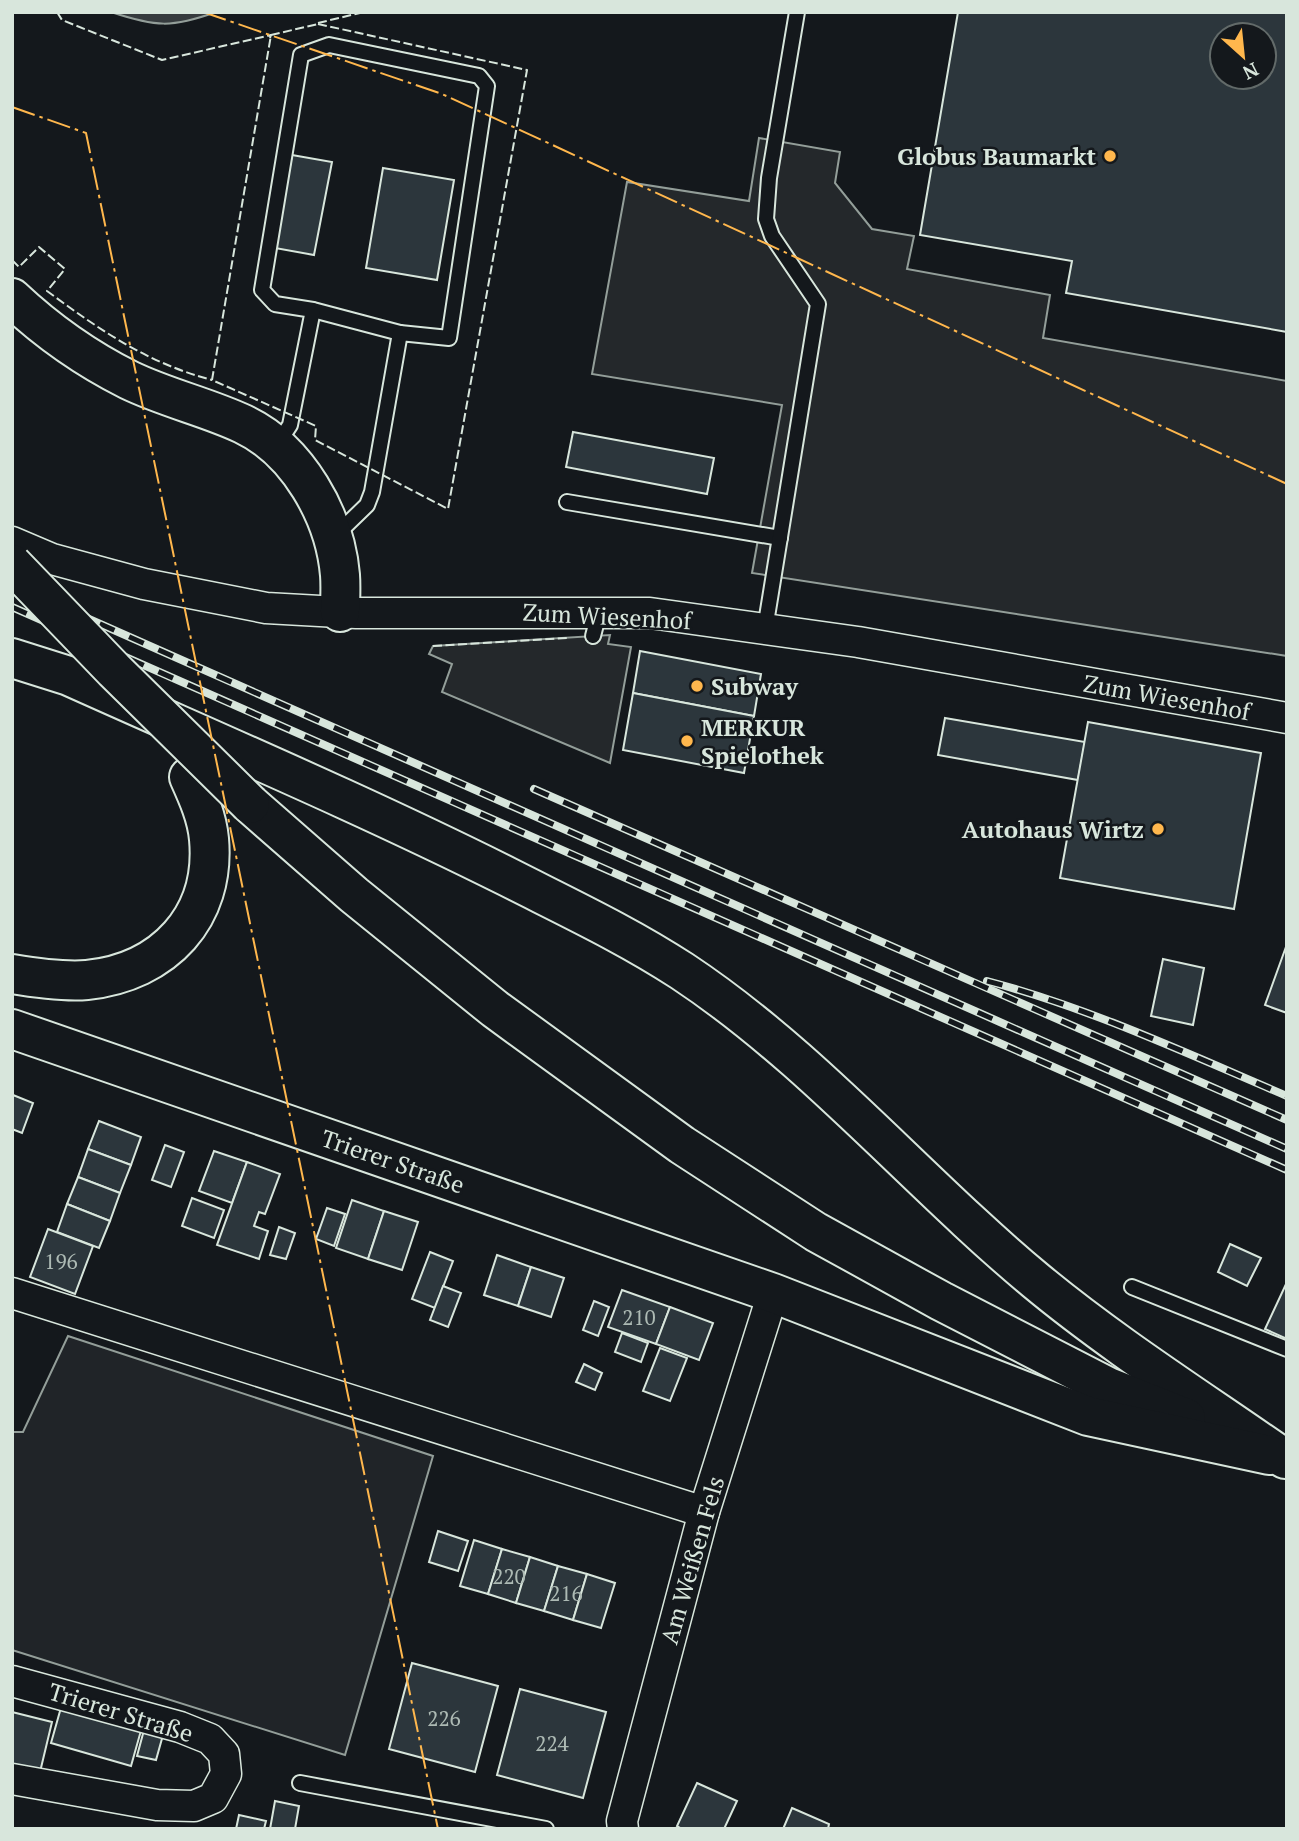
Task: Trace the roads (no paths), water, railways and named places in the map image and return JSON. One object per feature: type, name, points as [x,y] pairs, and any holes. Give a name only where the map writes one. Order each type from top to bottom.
[{"type":"main road","points":[[12,298],[80,352],[119,374],[180,401],[244,424],[275,447],[307,483],[321,506],[333,538],[340,574],[340,612]]},
{"type":"main road","points":[[12,564],[114,670],[250,804],[354,895],[495,1009],[682,1145],[816,1232],[941,1301],[1108,1387],[1286,1459]]},
{"type":"main road","points":[[12,658],[69,676],[414,830],[610,929],[682,972],[741,1015],[815,1078],[1035,1280],[1286,1459]]},
{"type":"main road","points":[[12,975],[85,980],[121,974],[157,957],[186,931],[198,906],[209,872],[209,838],[203,811],[189,777],[169,745],[114,670]]},
{"type":"main road","name":"Trierer Straße","points":[[12,1028],[773,1293],[1088,1416],[1286,1459]]},
{"type":"street","name":"Zum Wiesenhof","points":[[12,542],[52,559],[198,596],[266,608],[596,625],[650,613],[872,644],[1287,718]]},
{"type":"street","points":[[12,1293],[704,1512]]},
{"type":"street","name":"Am Weißen Fels","points":[[623,1829],[622,1821],[704,1512],[773,1293]]},
{"type":"street","name":"Trierer Straße","points":[[12,1681],[180,1727],[211,1740],[224,1754],[226,1774],[213,1798],[194,1806],[157,1805],[12,1779]]},
{"type":"lane","points":[[765,629],[818,304],[772,236],[766,219],[769,178],[797,12]]},
{"type":"lane","points":[[329,46],[479,76],[487,86],[449,338],[400,333],[313,310],[275,304],[262,290],[302,55],[329,46]]},
{"type":"lane","points":[[275,447],[290,425],[313,310]]},
{"type":"lane","points":[[333,538],[367,505],[372,492],[400,333]]},
{"type":"lane","points":[[567,502],[780,538]]},
{"type":"lane","points":[[1132,1287],[1287,1349]]},
{"type":"lane","points":[[300,1783],[546,1829]]},
{"type":"railway","points":[[12,585],[1287,1149]]},
{"type":"railway","points":[[12,607],[1287,1170]]},
{"type":"railway","points":[[534,789],[1287,1120]]},
{"type":"railway","points":[[987,981],[1101,1018],[1287,1096]]},
{"type":"place","name":"Globus Baumarkt","points":[[1110,156]]},
{"type":"place","name":"Subway","points":[[697,686]]},
{"type":"place","name":"MERKUR Spielothek","points":[[687,741]]},
{"type":"place","name":"Autohaus Wirtz","points":[[1158,829]]}]
